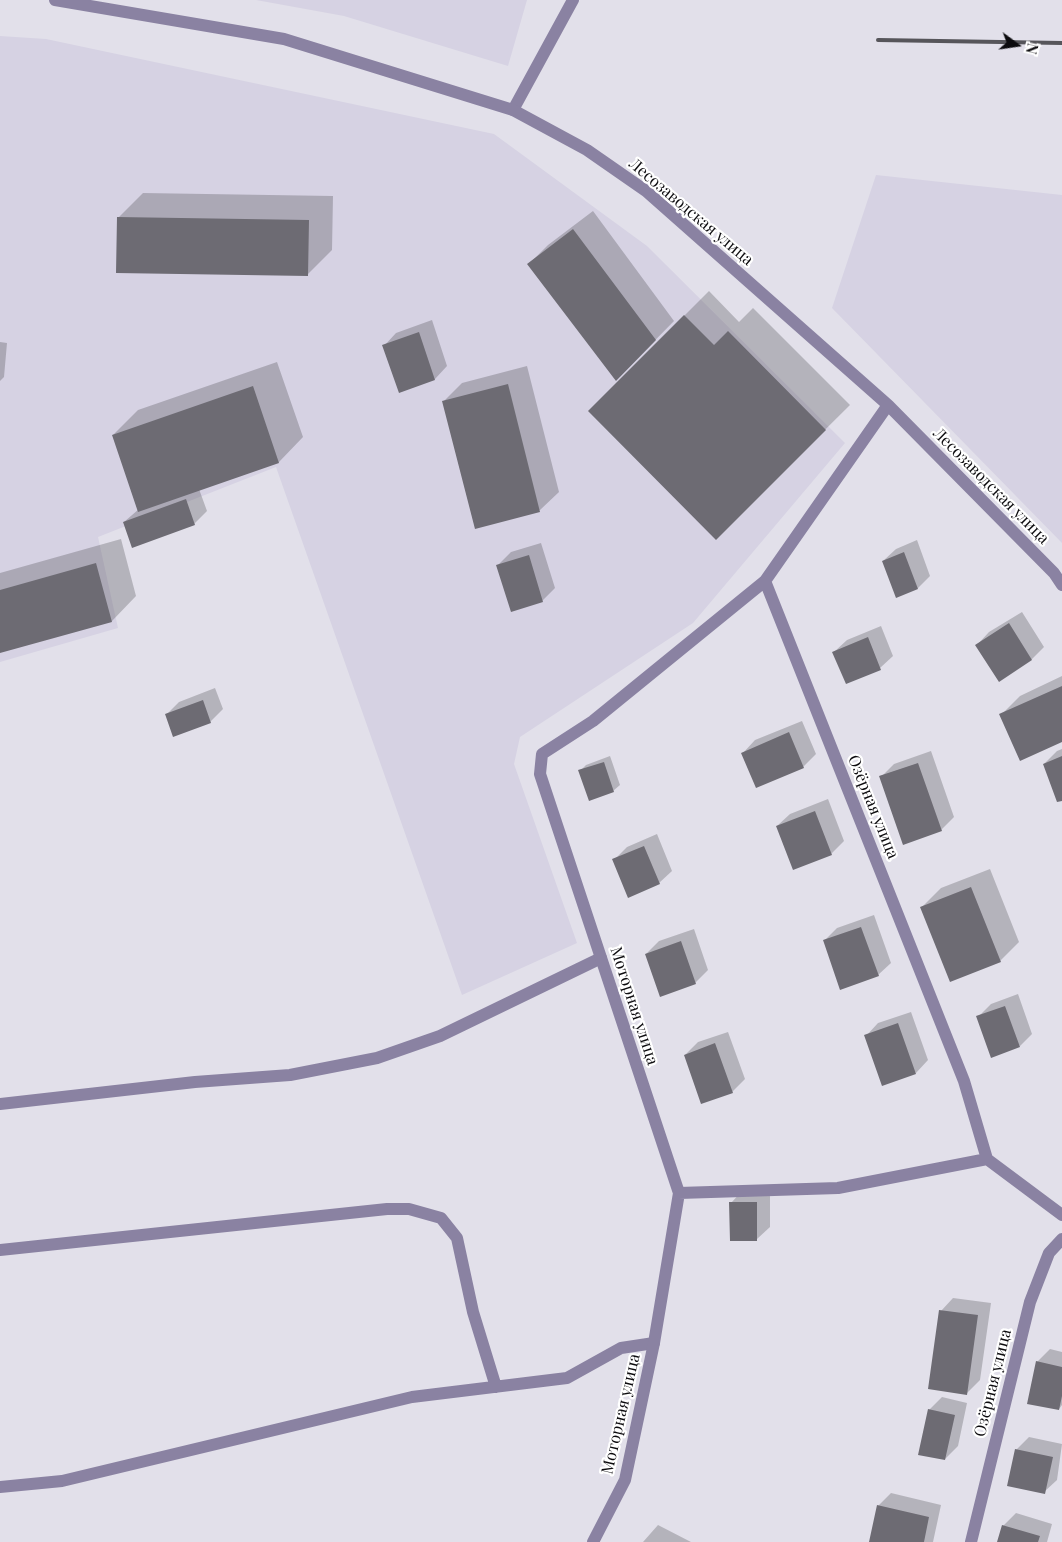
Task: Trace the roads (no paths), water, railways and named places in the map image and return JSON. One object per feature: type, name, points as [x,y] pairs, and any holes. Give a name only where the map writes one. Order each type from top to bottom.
[{"type":"street","name":"Лесозаводская улица","points":[[55,0],[284,38],[513,110],[587,150],[646,191],[888,405],[1054,573],[1062,585]]},
{"type":"street","points":[[513,110],[573,0]]},
{"type":"street","points":[[765,581],[888,405]]},
{"type":"street","name":"Моторная улица","points":[[593,1542],[625,1480],[654,1343],[679,1193],[540,774],[542,754],[593,721],[765,581]]},
{"type":"street","name":"Озёрная улица","points":[[765,581],[964,1081],[987,1159]]},
{"type":"street","points":[[0,1104],[195,1082],[290,1075],[377,1058],[440,1036],[601,958]]},
{"type":"street","points":[[679,1193],[838,1188],[987,1159],[1062,1216]]},
{"type":"street","points":[[0,1250],[377,1210],[409,1209],[441,1218],[457,1238],[472,1312],[496,1387]]},
{"type":"street","name":"Озёрная улица","points":[[971,1542],[1030,1302],[1049,1253],[1062,1239]]},
{"type":"street","points":[[0,1487],[62,1481],[412,1397],[567,1378],[621,1348],[654,1343]]},
{"type":"railway","points":[[878,40],[1062,43]]}]
